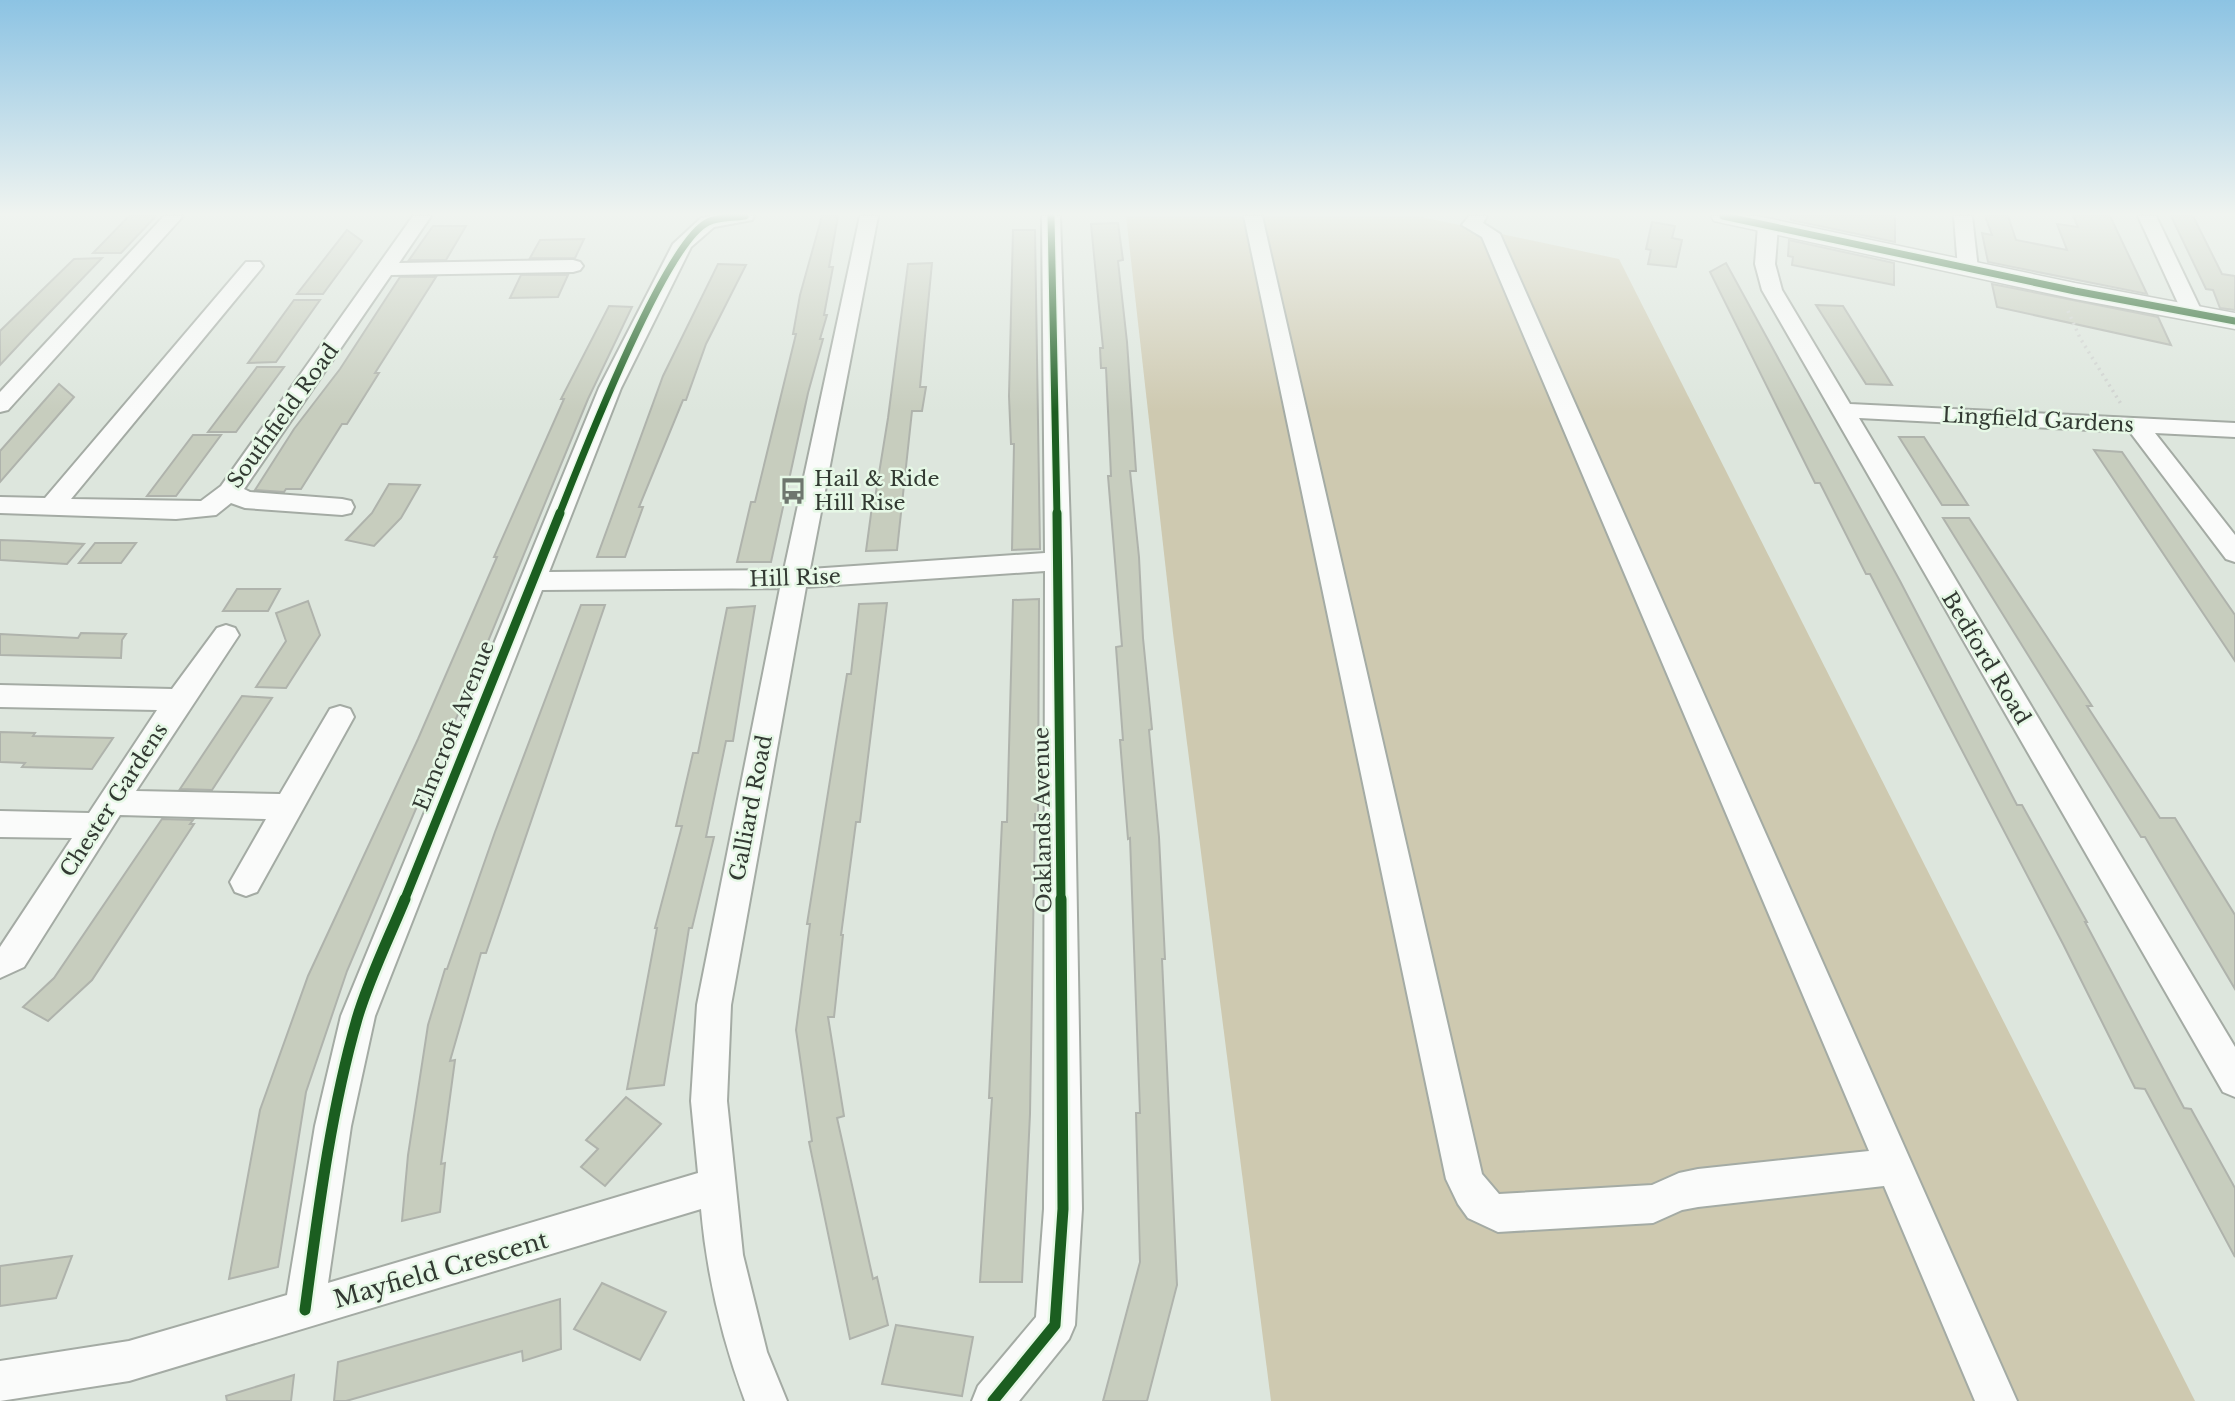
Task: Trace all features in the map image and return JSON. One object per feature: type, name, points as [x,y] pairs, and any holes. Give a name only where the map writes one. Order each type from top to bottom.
[{"type":"main road","points":[[2027,281],[2235,321]]},
{"type":"street","points":[[0,405],[114,281]]},
{"type":"street","points":[[51,507],[241,281]]},
{"type":"street","name":"Southfield Road","points":[[0,505],[207,509],[230,492],[378,281]]},
{"type":"street","name":"Elmcroft Avenue","points":[[305,1310],[341,1079],[358,1016],[610,387],[664,281]]},
{"type":"street","name":"Galliard Road","points":[[766,1401],[747,1352],[724,1255],[709,1101],[713,1005],[794,579],[855,281]]},
{"type":"street","name":"Oaklands Avenue","points":[[993,1401],[1055,1325],[1063,1209],[1058,561],[1052,281]]},
{"type":"street","points":[[1267,281],[1465,1180],[1474,1198],[1484,1209],[1498,1213],[1653,1205],[1679,1192],[1698,1188],[1894,1167]]},
{"type":"street","points":[[1511,281],[1996,1401]]},
{"type":"street","name":"Bedford Road","points":[[1770,281],[1840,411],[2235,1080]]},
{"type":"street","points":[[2178,281],[2193,314]]},
{"type":"street","name":"Lingfield Gardens","points":[[1840,411],[2235,430]]},
{"type":"street","points":[[2136,424],[2235,553]]},
{"type":"street","points":[[230,492],[245,500],[342,507]]},
{"type":"street","name":"Hill Rise","points":[[531,581],[794,579],[1058,561]]},
{"type":"street","name":"Chester Gardens","points":[[0,963],[12,957],[178,700],[226,635]]},
{"type":"street","points":[[0,696],[178,700]]},
{"type":"street","points":[[246,882],[340,717]]},
{"type":"street","points":[[0,824],[104,815],[289,807]]},
{"type":"street","name":"Mayfield Crescent","points":[[0,1381],[129,1360],[716,1186]]},
{"type":"path","points":[[2059,288],[2080,338],[2112,392],[2136,424]]},
{"type":"shaded area","points":[[1133,281],[1630,281],[2195,1401],[1271,1401],[1173,633]]},
{"type":"building","points":[[51,281],[80,281],[0,365],[0,331]]},
{"type":"building","points":[[307,281],[332,281],[323,294],[297,294]]},
{"type":"building","points":[[397,281],[433,281],[375,373],[379,373],[347,424],[342,424],[301,489],[286,489],[284,492],[255,490],[294,429],[340,369]]},
{"type":"building","points":[[518,281],[565,281],[558,297],[510,298]]},
{"type":"building","points":[[709,281],[738,281],[706,344],[686,400],[683,400],[639,507],[643,507],[625,557],[597,557],[663,376]]},
{"type":"building","points":[[804,281],[830,281],[824,315],[827,315],[820,339],[823,339],[808,393],[771,562],[737,562],[751,502],[755,502],[796,334],[793,334]]},
{"type":"building","points":[[906,281],[930,281],[920,387],[926,387],[922,411],[912,411],[897,550],[866,551],[888,418]]},
{"type":"building","points":[[1012,281],[1036,281],[1040,549],[1012,550],[1014,444],[1011,444],[1009,396]]},
{"type":"building","points":[[1097,281],[1120,281],[1136,471],[1130,471],[1139,557],[1143,638],[1152,729],[1149,730],[1159,837],[1177,1285],[1147,1401],[1103,1401],[1140,1262],[1136,1113],[1140,1113],[1130,838],[1128,839],[1120,740],[1123,740],[1116,647],[1122,646],[1108,476],[1111,476],[1106,368],[1101,368],[1100,348],[1103,348]]},
{"type":"building","points":[[1715,281],[1736,281],[1900,581],[2017,805],[2022,805],[2087,922],[2184,1108],[2191,1109],[2235,1188],[2235,1257],[2145,1089],[2135,1088],[1870,574],[1866,574],[1820,483],[1815,483]]},
{"type":"building","points":[[1876,281],[1894,281],[1894,285]]},
{"type":"building","points":[[2084,281],[2141,281],[2147,294]]},
{"type":"building","points":[[2202,281],[2235,281],[2235,310],[2220,308],[2213,290],[2206,289]]},
{"type":"building","points":[[1992,284],[2158,317],[2171,345],[1997,307]]},
{"type":"building","points":[[294,300],[320,300],[276,362],[248,363]]},
{"type":"building","points":[[1816,305],[1843,306],[1892,385],[1866,384]]},
{"type":"building","points":[[609,306],[632,307],[588,399],[451,731],[347,971],[306,1092],[278,1267],[229,1279],[260,1110],[308,976],[418,739],[564,399],[561,399]]},
{"type":"building","points":[[257,367],[284,367],[236,432],[208,432]]},
{"type":"building","points":[[59,384],[74,397],[0,482],[0,451]]},
{"type":"building","points":[[193,435],[221,435],[176,496],[147,496]]},
{"type":"building","points":[[1899,437],[1924,437],[1968,505],[1942,505]]},
{"type":"building","points":[[2094,450],[2122,452],[2235,615],[2235,661]]},
{"type":"building","points":[[389,484],[420,485],[401,518],[374,546],[346,540],[372,513]]},
{"type":"building","points":[[1943,518],[1969,518],[2092,706],[2087,706],[2160,818],[2175,818],[2235,915],[2235,989],[2145,837],[2141,837]]},
{"type":"building","points":[[0,540],[84,544],[67,564],[0,560]]},
{"type":"building","points":[[95,543],[136,543],[121,563],[79,563]]},
{"type":"building","points":[[237,589],[280,589],[268,611],[223,611]]},
{"type":"building","points":[[1039,599],[1038,814],[1035,814],[1030,1114],[1022,1282],[980,1282],[992,1098],[989,1098],[1002,822],[1007,822],[1013,600]]},
{"type":"building","points":[[308,601],[320,635],[286,688],[256,687],[286,641],[276,613]]},
{"type":"building","points":[[887,603],[860,822],[856,822],[841,935],[834,1017],[828,1017],[844,1116],[837,1118],[873,1279],[877,1277],[888,1325],[850,1339],[809,1142],[812,1141],[796,1030],[810,924],[807,924],[847,674],[851,674],[859,604]]},
{"type":"building","points":[[581,605],[605,605],[486,953],[481,953],[450,1061],[455,1060],[441,1164],[445,1163],[440,1212],[402,1221],[408,1155],[428,1025],[445,969]]},
{"type":"building","points":[[755,606],[733,741],[726,741],[706,837],[714,837],[692,928],[689,928],[664,1085],[627,1089],[655,928],[682,826],[676,826],[693,753],[698,753],[727,608]]},
{"type":"building","points":[[81,633],[126,634],[122,640],[121,658],[0,655],[0,634],[78,638]]},
{"type":"building","points":[[242,696],[272,698],[212,790],[180,789]]},
{"type":"building","points":[[0,732],[35,733],[33,736],[113,738],[92,769],[22,767],[25,763],[0,762]]},
{"type":"building","points":[[162,819],[193,820],[190,824],[194,824],[92,980],[48,1021],[23,1007],[54,978]]},
{"type":"building","points":[[626,1097],[661,1124],[605,1186],[581,1167],[598,1149],[586,1140]]},
{"type":"building","points":[[72,1256],[56,1298],[0,1306],[0,1266]]},
{"type":"building","points":[[602,1283],[666,1312],[640,1360],[574,1329]]},
{"type":"building","points":[[560,1299],[561,1349],[523,1361],[522,1351],[346,1401],[334,1401],[338,1362]]},
{"type":"building","points":[[896,1325],[973,1337],[962,1396],[882,1384]]},
{"type":"building","points":[[294,1375],[291,1401],[227,1401],[226,1396]]},
{"type":"cycle path","points":[[305,1310],[333,1126],[358,1016],[610,388],[664,281]]},
{"type":"cycle path","points":[[993,1401],[1055,1325],[1063,1209],[1058,561],[1052,281]]},
{"type":"cycle path","points":[[2030,281],[2235,321]]},
{"type":"place","name":"Hail & Ride Hill Rise","points":[[793,491]]}]
